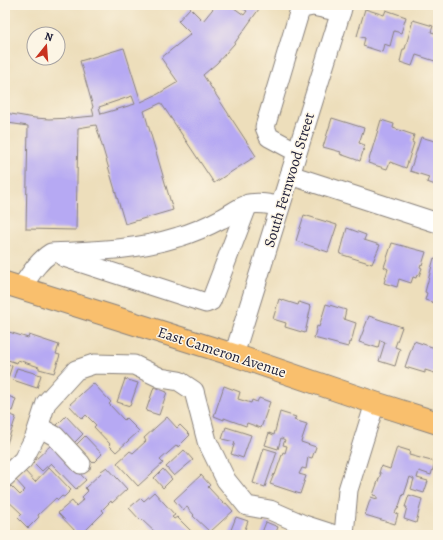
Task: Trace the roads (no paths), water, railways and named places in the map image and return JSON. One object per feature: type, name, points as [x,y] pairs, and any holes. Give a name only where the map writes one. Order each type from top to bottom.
[{"type":"main road","name":"East Cameron Avenue","points":[[13,285],[234,355],[438,423]]},
{"type":"street","points":[[297,152],[269,137],[265,127],[300,13],[303,8],[313,6],[342,8]]},
{"type":"street","name":"South Fernwood Street","points":[[234,355],[342,8]]},
{"type":"street","points":[[290,175],[438,223]]},
{"type":"street","points":[[13,285],[36,266],[44,257],[51,253],[103,251],[144,246],[179,237],[221,219],[248,204],[280,206]]},
{"type":"street","points":[[51,253],[206,303],[211,302],[248,204]]},
{"type":"street","points":[[5,477],[23,460],[35,437],[46,403],[76,370],[94,364],[134,365],[160,378],[179,381],[194,391],[208,441],[226,480],[247,506],[270,510],[304,525],[335,535]]},
{"type":"street","points":[[344,535],[348,490],[376,403]]},
{"type":"street","points":[[39,427],[55,436],[81,464]]}]
